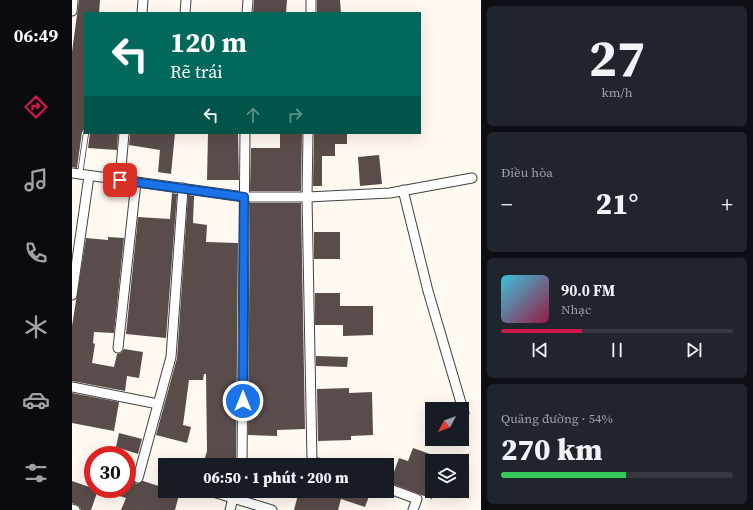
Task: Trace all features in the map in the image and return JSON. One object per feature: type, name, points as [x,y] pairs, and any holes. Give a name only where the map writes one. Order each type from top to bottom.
[{"type":"street","points":[[72,11],[73,0]]},
{"type":"street","points":[[143,0],[145,12]]},
{"type":"street","points":[[185,12],[186,0]]},
{"type":"street","points":[[248,0],[248,12]]},
{"type":"street","points":[[311,0],[311,12]]},
{"type":"street","points":[[120,180],[124,134]]},
{"type":"street","points":[[244,458],[245,134]]},
{"type":"street","points":[[308,134],[307,197],[312,458]]},
{"type":"street","points":[[72,295],[81,174],[244,197],[307,197],[403,190],[472,178]]},
{"type":"street","points":[[118,348],[136,182]]},
{"type":"street","points":[[138,478],[171,357],[184,188]]},
{"type":"street","points":[[403,190],[428,291],[461,402]]},
{"type":"street","points":[[72,387],[158,404]]},
{"type":"street","points":[[394,491],[417,499],[413,510]]},
{"type":"street","points":[[230,510],[233,498]]},
{"type":"street","points":[[242,498],[272,510]]},
{"type":"lane","points":[[81,174],[86,134]]},
{"type":"building","points":[[79,0],[100,0],[99,12],[84,12],[84,130],[82,132],[77,168],[72,167],[72,52]]},
{"type":"building","points":[[254,0],[287,0],[286,12],[253,12]]},
{"type":"building","points":[[317,0],[340,0],[341,12],[317,12]]},
{"type":"building","points":[[90,134],[118,134],[117,150],[88,148]]},
{"type":"building","points":[[130,134],[175,134],[171,174],[158,172],[160,150],[129,145]]},
{"type":"building","points":[[208,134],[238,134],[239,180],[207,180]]},
{"type":"building","points":[[280,134],[302,134],[301,191],[250,191],[251,148],[280,148]]},
{"type":"building","points":[[314,134],[347,134],[347,144],[335,144],[335,156],[322,156],[322,186],[313,186]]},
{"type":"building","points":[[379,155],[382,184],[360,186],[358,157]]},
{"type":"building","points":[[172,193],[177,194],[166,338],[126,334],[138,217],[170,219]]},
{"type":"building","points":[[188,195],[194,196],[193,223],[207,225],[206,242],[238,243],[236,458],[205,458],[207,451],[206,374],[204,374],[203,380],[189,380],[183,425],[191,427],[187,443],[156,435],[177,358]]},
{"type":"building","points":[[250,203],[301,203],[305,429],[277,430],[277,436],[248,435]]},
{"type":"building","points":[[314,232],[340,232],[340,259],[314,259]]},
{"type":"building","points":[[108,237],[124,238],[114,333],[94,332],[93,343],[95,344],[92,363],[114,367],[117,354],[121,353],[124,349],[143,352],[139,378],[127,376],[125,391],[72,381],[72,326],[86,238],[108,240]]},
{"type":"building","points":[[315,293],[340,293],[340,306],[373,306],[373,335],[343,336],[343,325],[315,325]]},
{"type":"building","points":[[316,356],[348,357],[347,367],[316,366]]},
{"type":"building","points":[[349,388],[349,393],[372,392],[373,435],[351,436],[351,440],[318,441],[317,389]]},
{"type":"building","points":[[72,393],[119,402],[114,431],[72,423]]},
{"type":"building","points":[[119,433],[142,439],[138,454],[136,453],[136,446],[116,446]]},
{"type":"building","points":[[413,448],[430,454],[425,454],[425,496],[394,485],[394,472],[399,458],[408,461]]},
{"type":"building","points":[[72,481],[84,485],[84,498],[95,498],[91,510],[81,510],[79,506],[72,503]]},
{"type":"building","points":[[143,481],[158,486],[158,498],[178,498],[175,510],[121,510],[126,498],[136,498],[136,484]]},
{"type":"building","points":[[297,498],[368,498],[365,507],[341,499],[338,510],[294,510]]},
{"type":"route","points":[[120,180],[244,197],[243,401]]}]
